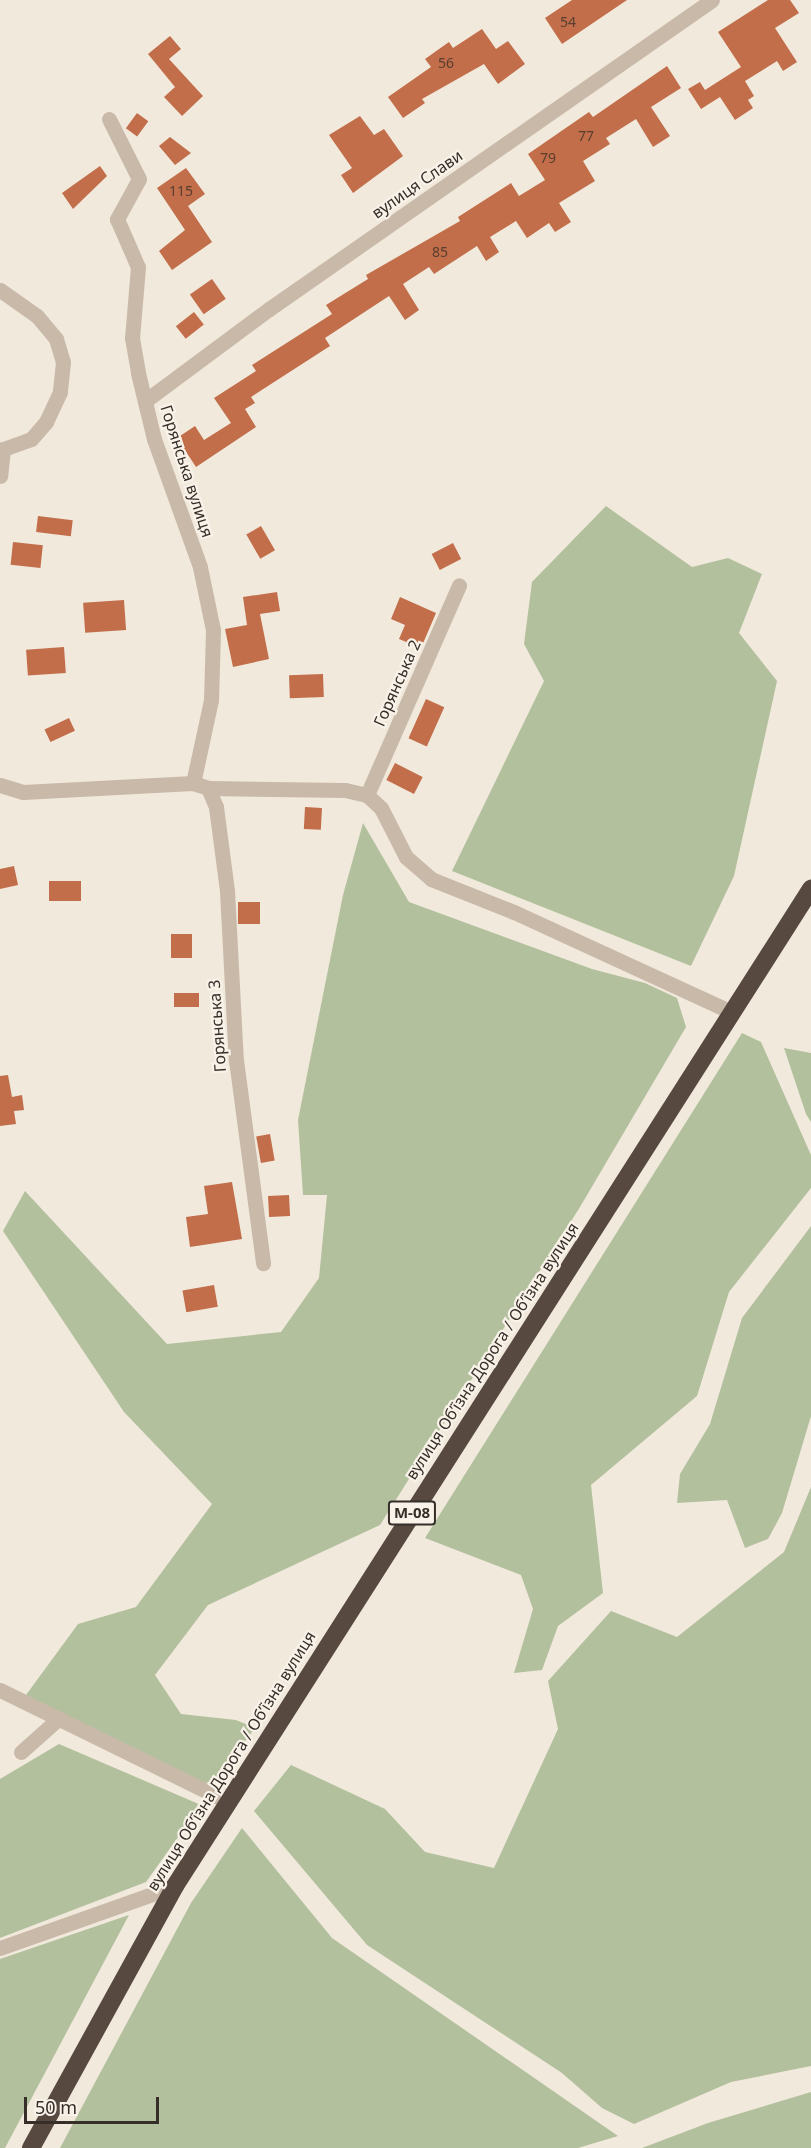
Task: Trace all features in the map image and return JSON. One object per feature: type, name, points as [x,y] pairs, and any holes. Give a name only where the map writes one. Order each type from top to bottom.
[{"type":"highway","name":"вулиця Обʼїзна Дорога / Обʼїзна вулиця","points":[[31,2148],[174,1886],[811,890]]},
{"type":"street","name":"вулиця Слави","points":[[145,401],[712,0]]},
{"type":"street","name":"Горянська вулиця","points":[[109,119],[139,179],[117,219],[138,267],[132,338],[145,401],[167,480],[200,567],[213,630],[213,671],[201,786]]},
{"type":"street","points":[[0,290],[37,316],[56,339],[63,362],[60,392],[46,422],[31,439],[1,448],[0,476]]},
{"type":"street","name":"Горянська 2","points":[[368,795],[459,585]]},
{"type":"street","points":[[0,785],[23,792],[201,786],[345,790],[368,795],[381,808],[406,857],[431,879],[514,912],[731,1012]]},
{"type":"street","name":"Горянська 3","points":[[201,786],[216,807],[226,891],[236,1060],[263,1263]]},
{"type":"street","points":[[0,1690],[229,1802]]},
{"type":"street","points":[[21,1752],[58,1719]]},
{"type":"street","points":[[0,1948],[174,1886]]},
{"type":"green space","points":[[606,506],[692,567],[728,558],[762,574],[739,633],[777,681],[734,876],[691,966],[452,871],[544,681],[524,644],[532,582]]},
{"type":"green space","points":[[363,823],[409,902],[592,969],[645,983],[677,998],[686,1027],[580,1207],[380,1525],[208,1605],[155,1675],[181,1714],[236,1720],[255,1728],[214,1782],[203,1783],[26,1695],[78,1624],[136,1607],[212,1504],[124,1412],[3,1231],[25,1191],[167,1344],[281,1332],[319,1278],[327,1195],[303,1195],[298,1120],[343,895]]},
{"type":"green space","points":[[742,1033],[761,1042],[811,1155],[811,1188],[729,1292],[697,1396],[591,1485],[603,1593],[558,1626],[542,1670],[514,1673],[533,1609],[521,1575],[425,1538]]},
{"type":"green space","points":[[784,1048],[811,1053],[811,1122],[806,1114]]},
{"type":"green space","points":[[811,1226],[811,1416],[782,1513],[768,1539],[745,1548],[727,1500],[677,1503],[680,1474],[710,1424],[742,1318]]},
{"type":"green space","points":[[811,1487],[811,2066],[731,2082],[634,2124],[602,2108],[562,2073],[367,1945],[254,1811],[291,1765],[385,1809],[425,1852],[494,1868],[558,1729],[548,1681],[611,1611],[677,1637],[784,1552]]},
{"type":"green space","points":[[59,1744],[201,1805],[146,1882],[0,1938],[0,1779]]},
{"type":"green space","points":[[242,1828],[332,1938],[618,2136],[578,2148],[60,2148],[191,1903]]},
{"type":"green space","points":[[129,1915],[5,2148],[0,2148],[0,1959]]},
{"type":"green space","points":[[811,2092],[811,2148],[642,2148],[708,2123]]},
{"type":"building","points":[[572,0],[627,0],[562,44],[545,18]]},
{"type":"building","points":[[768,0],[790,0],[799,13],[775,28],[797,62],[783,71],[777,61],[745,81],[754,96],[748,100],[753,108],[735,120],[720,97],[701,109],[688,89],[700,82],[705,90],[741,67],[718,32]]},
{"type":"building","points":[[482,29],[496,49],[508,41],[525,64],[498,84],[484,64],[422,99],[425,103],[403,118],[388,97],[431,67],[425,59],[449,42],[453,48]]},
{"type":"building","points":[[170,36],[181,49],[169,59],[203,96],[182,116],[164,97],[175,87],[148,54]]},
{"type":"building","points":[[667,66],[681,88],[651,107],[670,136],[653,147],[636,119],[606,138],[610,144],[583,161],[595,181],[559,203],[571,222],[555,232],[549,223],[527,238],[516,221],[490,237],[499,252],[486,261],[477,246],[434,274],[429,267],[403,284],[419,310],[405,320],[389,296],[325,338],[330,346],[251,397],[255,403],[245,409],[256,427],[196,467],[177,438],[195,426],[204,440],[231,423],[214,398],[256,371],[252,365],[332,314],[326,305],[368,279],[366,275],[460,221],[458,217],[511,183],[519,196],[545,180],[528,154],[589,112],[593,117]]},
{"type":"building","points":[[137,113],[148,121],[137,137],[126,128]]},
{"type":"building","points":[[360,116],[374,135],[384,129],[403,156],[353,193],[341,175],[352,168],[329,135]]},
{"type":"building","points":[[170,137],[191,153],[175,165],[159,146]]},
{"type":"building","points":[[100,166],[107,176],[73,209],[62,193]]},
{"type":"building","points":[[186,168],[205,194],[188,206],[212,242],[172,270],[159,251],[185,230],[157,188]]},
{"type":"building","points":[[212,279],[226,299],[204,314],[190,294]]},
{"type":"building","points":[[194,312],[204,325],[186,339],[176,326]]},
{"type":"building","points":[[38,516],[73,520],[71,536],[36,532]]},
{"type":"building","points":[[261,526],[275,550],[260,559],[246,534]]},
{"type":"building","points":[[13,542],[43,545],[40,568],[11,565]]},
{"type":"building","points":[[453,543],[461,559],[440,570],[432,554]]},
{"type":"building","points":[[277,592],[280,611],[260,614],[269,659],[233,667],[225,629],[247,625],[243,597]]},
{"type":"building","points":[[400,597],[436,613],[421,648],[399,639],[405,625],[391,619]]},
{"type":"building","points":[[124,600],[126,630],[85,633],[83,603]]},
{"type":"building","points":[[64,647],[66,673],[28,676],[26,650]]},
{"type":"building","points":[[323,674],[324,697],[290,698],[289,675]]},
{"type":"building","points":[[426,699],[444,707],[427,746],[409,738]]},
{"type":"building","points":[[69,718],[75,731],[50,742],[45,729]]},
{"type":"building","points":[[395,763],[423,777],[414,794],[386,780]]},
{"type":"building","points":[[305,807],[322,808],[321,830],[304,829]]},
{"type":"building","points":[[14,866],[18,885],[0,889],[0,869]]},
{"type":"building","points":[[49,881],[81,881],[81,901],[49,901]]},
{"type":"building","points":[[238,902],[260,902],[260,924],[238,924]]},
{"type":"building","points":[[171,934],[192,934],[192,958],[171,958]]},
{"type":"building","points":[[174,993],[199,993],[199,1007],[174,1007]]},
{"type":"building","points":[[8,1075],[12,1097],[22,1095],[24,1110],[14,1111],[16,1124],[0,1126],[0,1076]]},
{"type":"building","points":[[270,1134],[275,1161],[261,1163],[256,1136]]},
{"type":"building","points":[[232,1182],[242,1239],[190,1247],[186,1217],[208,1214],[204,1186]]},
{"type":"building","points":[[289,1195],[290,1216],[269,1217],[268,1196]]},
{"type":"building","points":[[214,1285],[218,1307],[186,1312],[182,1291]]}]
